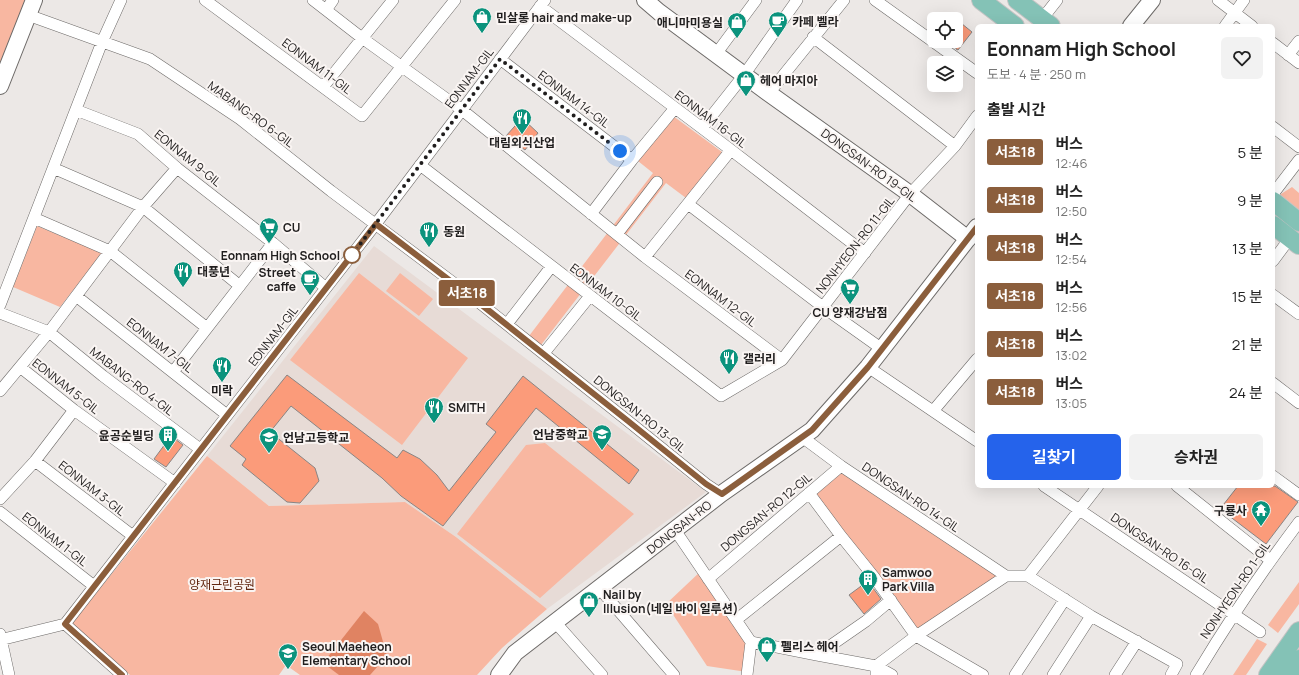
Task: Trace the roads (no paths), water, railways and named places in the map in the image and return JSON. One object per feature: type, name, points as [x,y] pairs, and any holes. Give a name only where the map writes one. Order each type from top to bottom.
[{"type":"main road","points":[[981,0],[1012,24]]},
{"type":"main road","points":[[1017,0],[1047,22]]},
{"type":"main road","points":[[1275,203],[1299,222]]},
{"type":"main road","points":[[1275,226],[1295,241]]},
{"type":"main road","points":[[1268,675],[1299,631]]},
{"type":"main road","points":[[1288,675],[1299,658]]},
{"type":"street","points":[[0,305],[102,42],[121,0]]},
{"type":"street","name":"EONNAM 11-GIL","points":[[205,0],[362,116],[402,67]]},
{"type":"street","points":[[313,0],[362,38],[462,110]]},
{"type":"street","points":[[326,10],[334,0]]},
{"type":"street","points":[[323,87],[393,0]]},
{"type":"street","points":[[402,67],[455,0]]},
{"type":"street","name":"DONGSAN-RO 19-GIL","points":[[645,0],[744,75],[910,194],[972,233]]},
{"type":"street","points":[[716,54],[756,0]]},
{"type":"street","points":[[702,128],[744,75],[797,0]]},
{"type":"street","points":[[769,93],[844,0]]},
{"type":"street","points":[[875,0],[975,72]]},
{"type":"street","points":[[1047,22],[1057,0]]},
{"type":"street","points":[[1133,24],[1152,0]]},
{"type":"street","points":[[1218,0],[1249,24]]},
{"type":"street","points":[[1226,24],[1244,0]]},
{"type":"street","name":"EONNAM-GIL","points":[[65,624],[376,224],[542,3]]},
{"type":"street","name":"EONNAM 16-GIL","points":[[542,3],[675,108],[865,254]]},
{"type":"street","points":[[0,86],[31,7]]},
{"type":"street","name":"MABANG-RO 6-GIL","points":[[31,7],[102,42],[150,59],[234,115],[376,224]]},
{"type":"street","points":[[813,37],[955,146]]},
{"type":"street","points":[[1288,55],[1299,41]]},
{"type":"street","points":[[1275,45],[1299,63]]},
{"type":"street","name":"EONNAM 14-GIL","points":[[500,59],[632,160]]},
{"type":"street","points":[[591,214],[632,160],[675,108]]},
{"type":"street","name":"EONNAM 9-GIL","points":[[76,110],[138,134],[177,168],[274,243],[326,288]]},
{"type":"street","name":"EONNAM 12-GIL","points":[[462,110],[645,257],[782,360]]},
{"type":"street","name":"NONHYEON-RO 11-GIL","points":[[782,360],[910,194],[955,146],[975,119]]},
{"type":"street","points":[[1275,129],[1299,147]]},
{"type":"street","points":[[645,257],[731,150]]},
{"type":"street","points":[[1275,191],[1299,160]]},
{"type":"street","name":"EONNAM 10-GIL","points":[[420,165],[721,396],[782,360]]},
{"type":"street","points":[[53,168],[143,207],[240,286]]},
{"type":"street","points":[[0,391],[49,332],[143,207],[177,168]]},
{"type":"street","points":[[617,234],[657,182]]},
{"type":"street","name":"NONHYEON-RO 11-GIL","points":[[688,204],[823,307],[882,349]]},
{"type":"street","points":[[34,218],[110,251],[207,328]]},
{"type":"street","name":"DONGSAN-RO 13-GIL","points":[[376,224],[544,353],[706,484],[722,494]]},
{"type":"street","name":"DONGSAN-RO","points":[[499,675],[515,653],[722,494],[812,430],[868,367],[972,233]]},
{"type":"street","points":[[1275,259],[1295,241]]},
{"type":"street","points":[[173,372],[274,243]]},
{"type":"street","points":[[507,324],[551,266]]},
{"type":"street","name":"EONNAM 7-GIL","points":[[76,296],[227,415]]},
{"type":"street","points":[[544,353],[590,296]]},
{"type":"street","points":[[1275,296],[1299,314]]},
{"type":"street","name":"MABANG-RO 4-GIL","points":[[0,313],[49,332],[103,376],[200,449]]},
{"type":"street","points":[[933,411],[975,361]]},
{"type":"street","name":"EONNAM 5-GIL","points":[[20,367],[74,410],[175,483]]},
{"type":"street","points":[[868,367],[975,440]]},
{"type":"street","points":[[1275,385],[1299,403]]},
{"type":"street","points":[[0,499],[35,461],[74,410]]},
{"type":"street","name":"DONGSAN-RO 14-GIL","points":[[802,437],[841,466],[1006,576]]},
{"type":"street","name":"EONNAM 3-GIL","points":[[35,461],[133,536]]},
{"type":"street","name":"DONGSAN-RO 12-GIL","points":[[708,579],[841,466]]},
{"type":"street","points":[[1275,477],[1299,495]]},
{"type":"street","name":"DONGSAN-RO 16-GIL","points":[[1047,488],[1260,632]]},
{"type":"street","points":[[1028,576],[1096,488]]},
{"type":"street","points":[[1180,488],[1270,560]]},
{"type":"street","points":[[809,493],[891,600],[916,636],[983,675]]},
{"type":"street","name":"EONNAM 1-GIL","points":[[0,512],[94,586]]},
{"type":"street","name":"NONHYEON-RO 1-GIL","points":[[1196,675],[1233,614],[1270,560],[1299,522]]},
{"type":"street","points":[[675,530],[751,642],[747,675]]},
{"type":"street","points":[[736,620],[841,536]]},
{"type":"street","points":[[876,670],[916,636],[1006,576],[1028,576],[1091,616],[1177,664],[1171,675]]},
{"type":"street","points":[[599,588],[674,675]]},
{"type":"street","points":[[1015,675],[1065,599]]},
{"type":"street","points":[[817,655],[866,621],[891,600]]},
{"type":"street","points":[[1053,675],[1091,616]]},
{"type":"street","points":[[555,622],[596,673]]},
{"type":"street","points":[[9,675],[0,638],[65,624],[110,671],[122,675]]},
{"type":"street","points":[[1115,675],[1136,641]]},
{"type":"street","points":[[751,642],[817,655],[892,675]]},
{"type":"place","name":"민살롱 hair and make-up","points":[[482,34]]},
{"type":"place","name":"카페 벨라","points":[[778,38]]},
{"type":"place","name":"애니마미용실","points":[[737,39]]},
{"type":"place","name":"헤어 마지아","points":[[746,97]]},
{"type":"place","name":"대림외식산업","points":[[522,135]]},
{"type":"place","name":"CU","points":[[269,244]]},
{"type":"place","name":"동원","points":[[429,248]]},
{"type":"place","name":"Eonnam High School","points":[[352,255]]},
{"type":"place","name":"대풍년","points":[[183,288]]},
{"type":"place","name":"Street caffe","points":[[310,296]]},
{"type":"place","name":"CU 양재강남점","points":[[850,305]]},
{"type":"place","name":"갤러리","points":[[729,375]]},
{"type":"place","name":"미락","points":[[222,383]]},
{"type":"place","name":"SMITH","points":[[434,424]]},
{"type":"place","name":"언남중학교","points":[[602,451]]},
{"type":"place","name":"윤공순빌딩","points":[[168,452]]},
{"type":"place","name":"언남고등학교","points":[[269,454]]},
{"type":"place","name":"구룡사","points":[[1261,527]]},
{"type":"place","name":"Samwoo Park Villa","points":[[868,596]]},
{"type":"place","name":"Nail by Illusion(네일 바이 일루션)","points":[[589,618]]},
{"type":"place","name":"펠리스 헤어","points":[[767,663]]},
{"type":"place","name":"Seoul Maeheon Elementary School","points":[[288,670]]},
{"type":"park label","name":"양재근린공원","points":[[222,584]]}]
